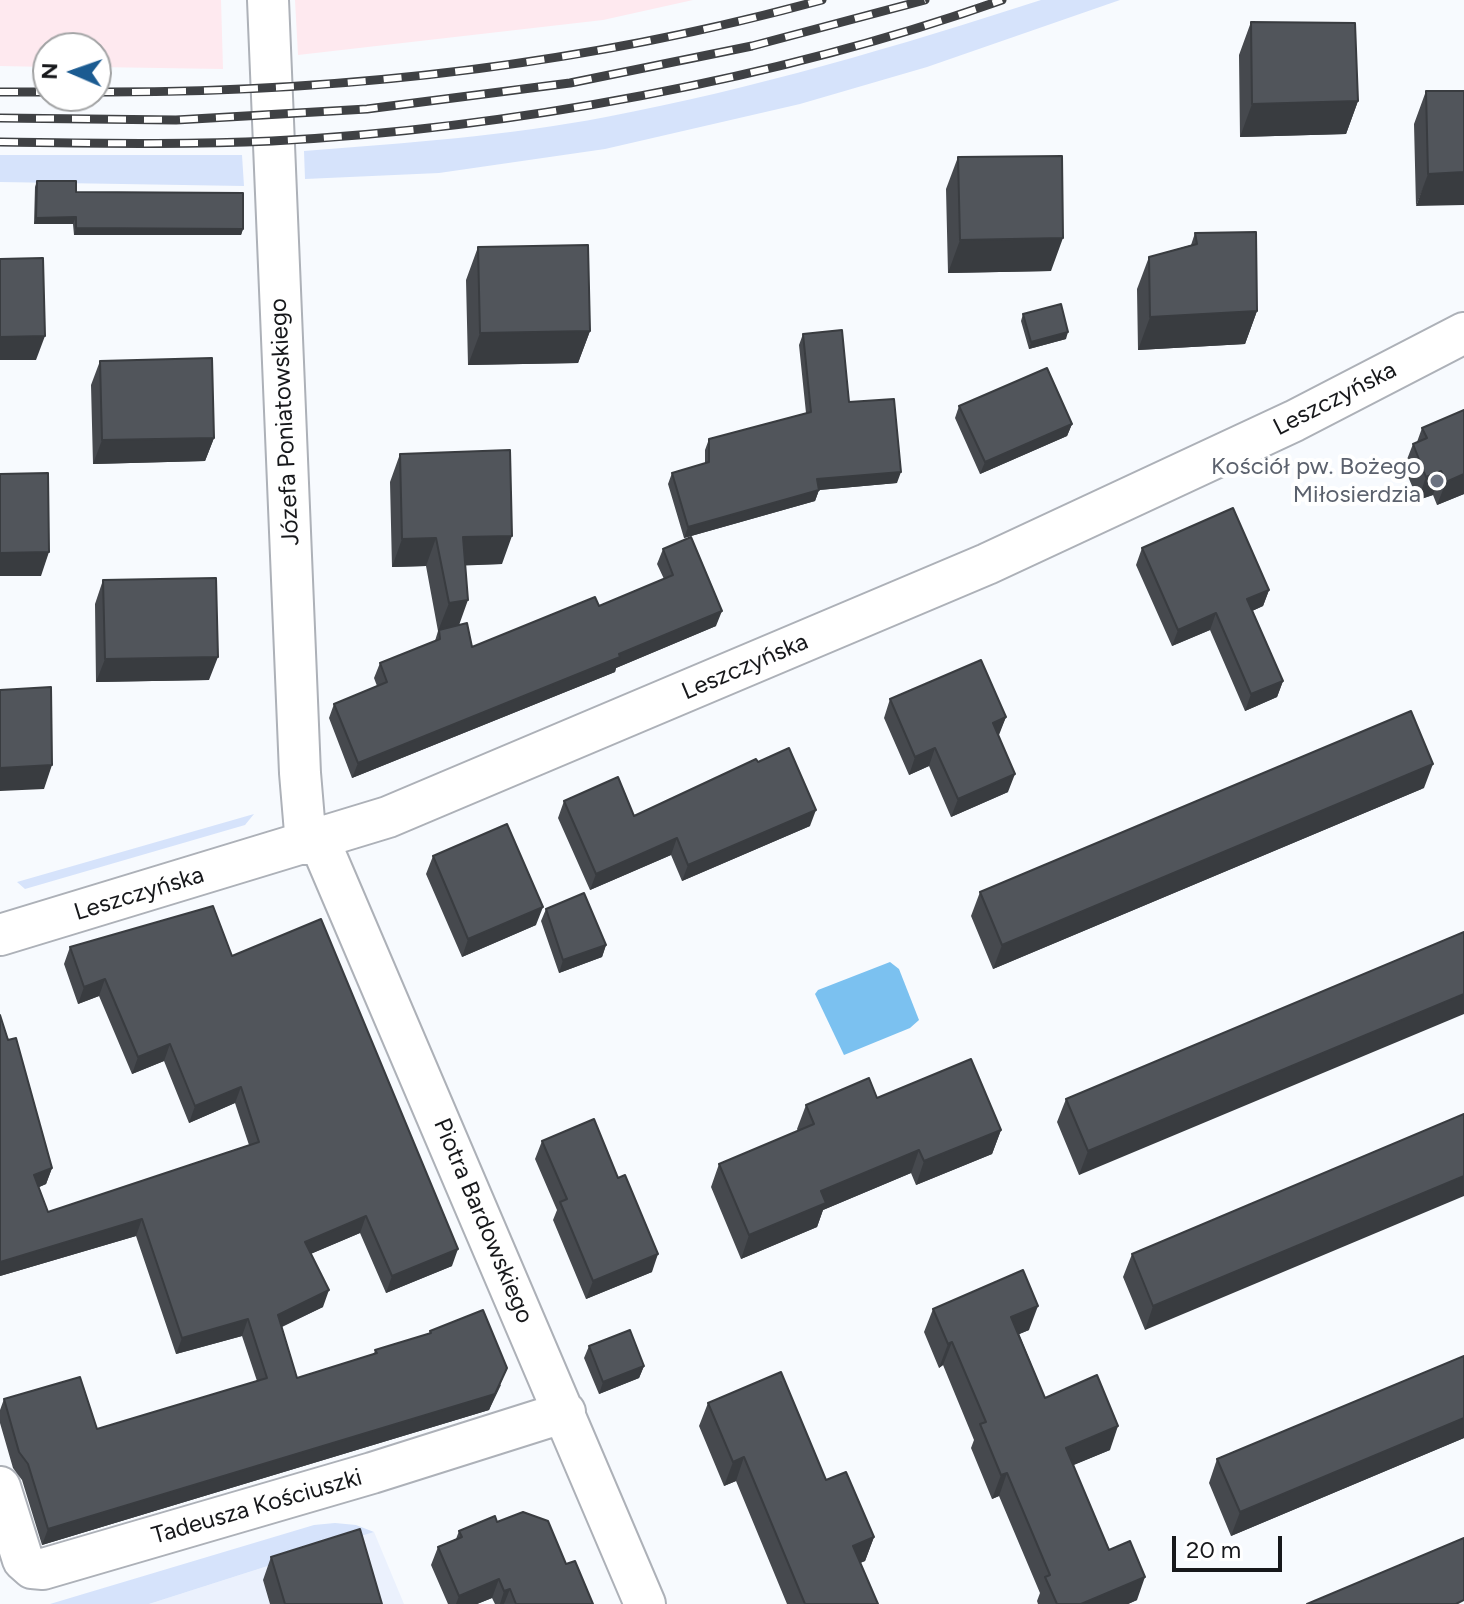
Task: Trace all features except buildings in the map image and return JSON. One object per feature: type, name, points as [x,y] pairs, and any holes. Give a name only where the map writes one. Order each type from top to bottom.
[{"type":"street","name":"Józefa Poniatowskiego","points":[[268,0],[300,773],[312,842]]},
{"type":"street","name":"Leszczyńska","points":[[0,935],[388,817],[987,564],[1294,421],[1464,333]]},
{"type":"street","name":"Piotra Bardowskiego","points":[[312,842],[565,1412],[645,1604]]},
{"type":"street","name":"Tadeusza Kościuszki","points":[[0,1487],[23,1560],[32,1568],[43,1569],[372,1473],[565,1412]]},
{"type":"shaded area","points":[[0,0],[221,0],[223,69],[112,67],[112,32],[32,32],[32,67],[0,66]]},
{"type":"shaded area","points":[[295,0],[693,0],[603,20],[298,55]]},
{"type":"shaded area","points":[[1041,0],[1120,0],[927,67],[800,104],[605,149],[439,173],[305,179],[304,151],[494,134],[569,124],[661,106],[825,65]]},
{"type":"shaded area","points":[[0,155],[242,155],[244,186],[0,182]]},
{"type":"shaded area","points":[[254,814],[245,825],[25,889],[17,882]]},
{"type":"shaded area","points":[[314,1525],[356,1525],[374,1532],[149,1604],[50,1604]]},
{"type":"shaded area","points":[[374,1532],[404,1604],[149,1604]]},
{"type":"water","points":[[890,962],[899,969],[919,1020],[910,1028],[844,1055],[815,994],[818,990]]},
{"type":"railway","points":[[112,92],[279,87],[462,71],[643,42],[822,0]]},
{"type":"railway","points":[[0,118],[176,120],[367,109],[570,83],[752,46],[925,0]]},
{"type":"railway","points":[[0,142],[272,141],[362,135],[548,112],[642,96],[827,54],[1002,0]]},
{"type":"railway","points":[[0,92],[32,92]]},
{"type":"place","name":"Kościół pw. Bożego Miłosierdzia","points":[[1437,481]]}]
